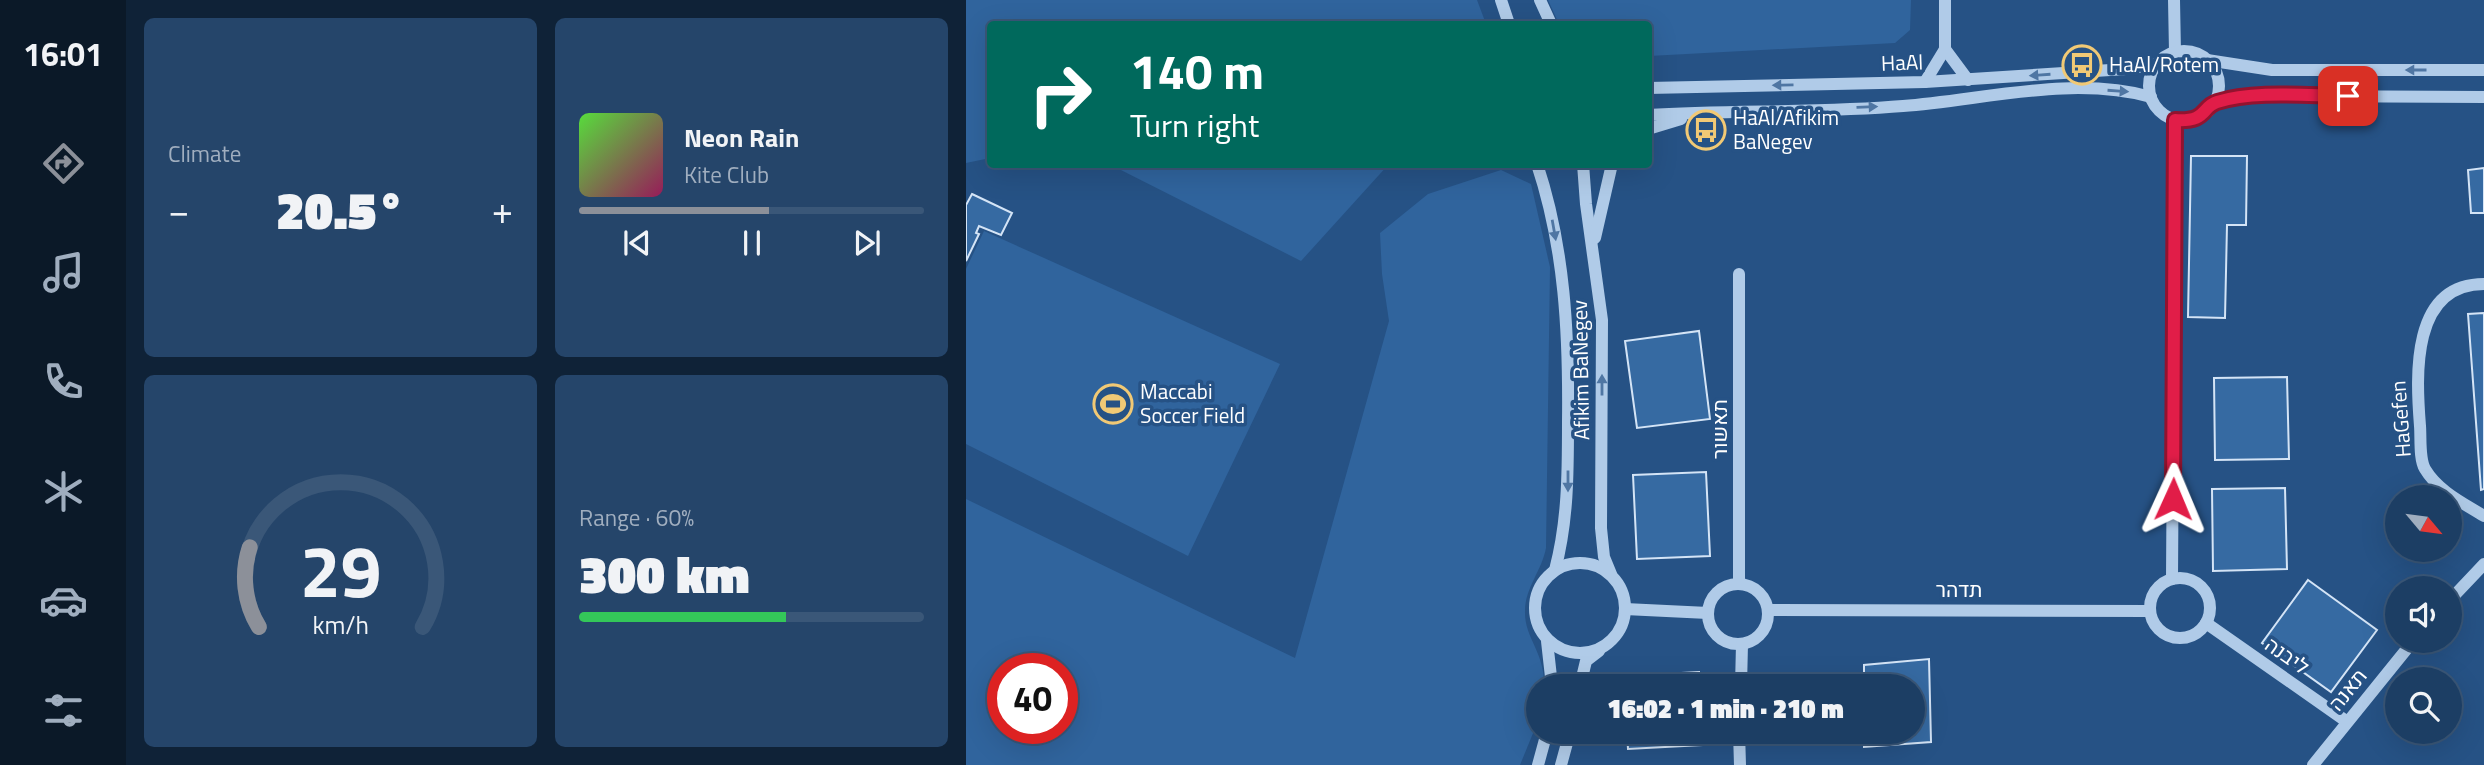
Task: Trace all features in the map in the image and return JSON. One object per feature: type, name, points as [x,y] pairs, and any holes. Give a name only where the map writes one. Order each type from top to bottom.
[{"type":"street","points":[[1501,0],[1507,21]]},
{"type":"street","points":[[1540,0],[1550,21]]},
{"type":"street","points":[[1925,82],[1945,49],[1945,0]]},
{"type":"street","points":[[2174,0],[2175,52]]},
{"type":"street","points":[[1945,49],[1968,80]]},
{"type":"street","points":[[2207,60],[2218,80],[2214,102],[2198,118],[2175,120],[2156,107],[2149,86],[2156,64],[2175,52],[2198,54],[2207,60],[2272,70],[2484,70]]},
{"type":"street","name":"HaAl","points":[[1652,88],[1968,80],[2126,69],[2156,64]]},
{"type":"street","name":"HaAl","points":[[1652,116],[1902,106],[2045,91],[2123,90],[2151,97]]},
{"type":"street","points":[[2214,102],[2267,96],[2484,97]]},
{"type":"street","points":[[1652,128],[1701,112]]},
{"type":"street","points":[[2172,579],[2175,120]]},
{"type":"street","name":"Afikim BaNegev","points":[[1538,168],[1551,211],[1569,339],[1568,502],[1555,570]]},
{"type":"street","name":"Afikim BaNegev","points":[[1583,168],[1602,320],[1601,528],[1604,557],[1611,574]]},
{"type":"street","points":[[1594,246],[1611,168]]},
{"type":"street","name":"תאשור","points":[[1739,274],[1739,584]]},
{"type":"street","name":"HaGefen","points":[[2484,284],[2471,284],[2441,298],[2422,336],[2416,375],[2424,467],[2448,494],[2484,516]]},
{"type":"street","points":[[1551,674],[1548,641],[1535,617],[1538,590],[1555,570],[1583,562],[1598,566],[1611,574],[1620,586],[1625,609],[1620,629],[1587,661],[1583,674]]},
{"type":"street","points":[[2462,587],[2484,564]]},
{"type":"street","points":[[2172,579],[2190,580],[2205,592],[2210,609],[2206,623],[2193,636],[2174,638],[2158,629],[2150,611],[2156,590],[2172,579]]},
{"type":"street","points":[[1739,584],[1757,590],[1768,610],[1762,633],[1742,644],[1728,642],[1716,635],[1708,614],[1718,592],[1739,584]]},
{"type":"street","points":[[1625,609],[1708,614]]},
{"type":"street","name":"תדהר","points":[[1768,610],[2150,611]]},
{"type":"street","name":"ליבנה","points":[[2206,623],[2346,721]]},
{"type":"street","points":[[1548,641],[1571,653],[1584,654],[1607,644]]},
{"type":"street","points":[[1741,674],[1742,644]]},
{"type":"street","name":"תאנה","points":[[2313,765],[2403,653]]},
{"type":"street","points":[[1538,765],[1544,744]]},
{"type":"street","points":[[1561,765],[1567,744]]},
{"type":"street","points":[[1739,744],[1740,765]]},
{"type":"shaded area","points":[[966,0],[1477,0],[1485,21],[987,21],[987,159],[966,163]]},
{"type":"shaded area","points":[[1548,0],[1911,0],[1910,30],[1895,43],[1652,56],[1652,21],[1558,21]]},
{"type":"shaded area","points":[[1117,168],[1385,168],[1301,261]]},
{"type":"shaded area","points":[[1501,170],[1531,184],[1550,267],[1546,548],[1528,595],[1525,611],[1543,674],[1526,674],[1526,744],[1529,744],[1520,765],[966,765],[966,499],[1295,658],[1389,321],[1382,274],[1380,233],[1428,194]]},
{"type":"shaded area","name":"Maccabi Soccer Field","points":[[984,231],[1280,364],[1188,556],[966,444],[966,269]]},
{"type":"building","points":[[2191,156],[2247,156],[2246,225],[2227,225],[2225,318],[2188,317]]},
{"type":"building","points":[[2484,168],[2484,213],[2471,213],[2468,170]]},
{"type":"building","points":[[972,194],[1012,213],[1001,235],[979,226],[976,233],[979,234],[966,261],[966,205]]},
{"type":"building","points":[[2484,313],[2484,489],[2481,490],[2468,314]]},
{"type":"building","points":[[1699,331],[1710,419],[1637,428],[1625,341]]},
{"type":"building","points":[[2287,377],[2289,459],[2215,460],[2214,378]]},
{"type":"building","points":[[1706,472],[1710,556],[1637,559],[1633,475]]},
{"type":"building","points":[[2285,488],[2287,569],[2213,571],[2212,489]]},
{"type":"building","points":[[2308,580],[2377,630],[2331,692],[2262,643]]},
{"type":"building","points":[[1929,659],[1931,742],[1925,742],[1925,674],[1864,674],[1864,665]]},
{"type":"building","points":[[1699,672],[1699,674],[1662,674]]},
{"type":"building","points":[[1628,744],[1702,745],[1628,749]]},
{"type":"building","points":[[1864,744],[1904,744],[1864,747]]},
{"type":"place","name":"HaAl/Rotem","points":[[2082,65]]},
{"type":"place","name":"HaAl/Afikim BaNegev","points":[[1706,130]]},
{"type":"place","name":"Maccabi Soccer Field","points":[[1113,404]]},
{"type":"route","points":[[2173,499],[2175,120],[2198,118],[2208,111],[2214,102],[2267,96],[2348,96]]}]
